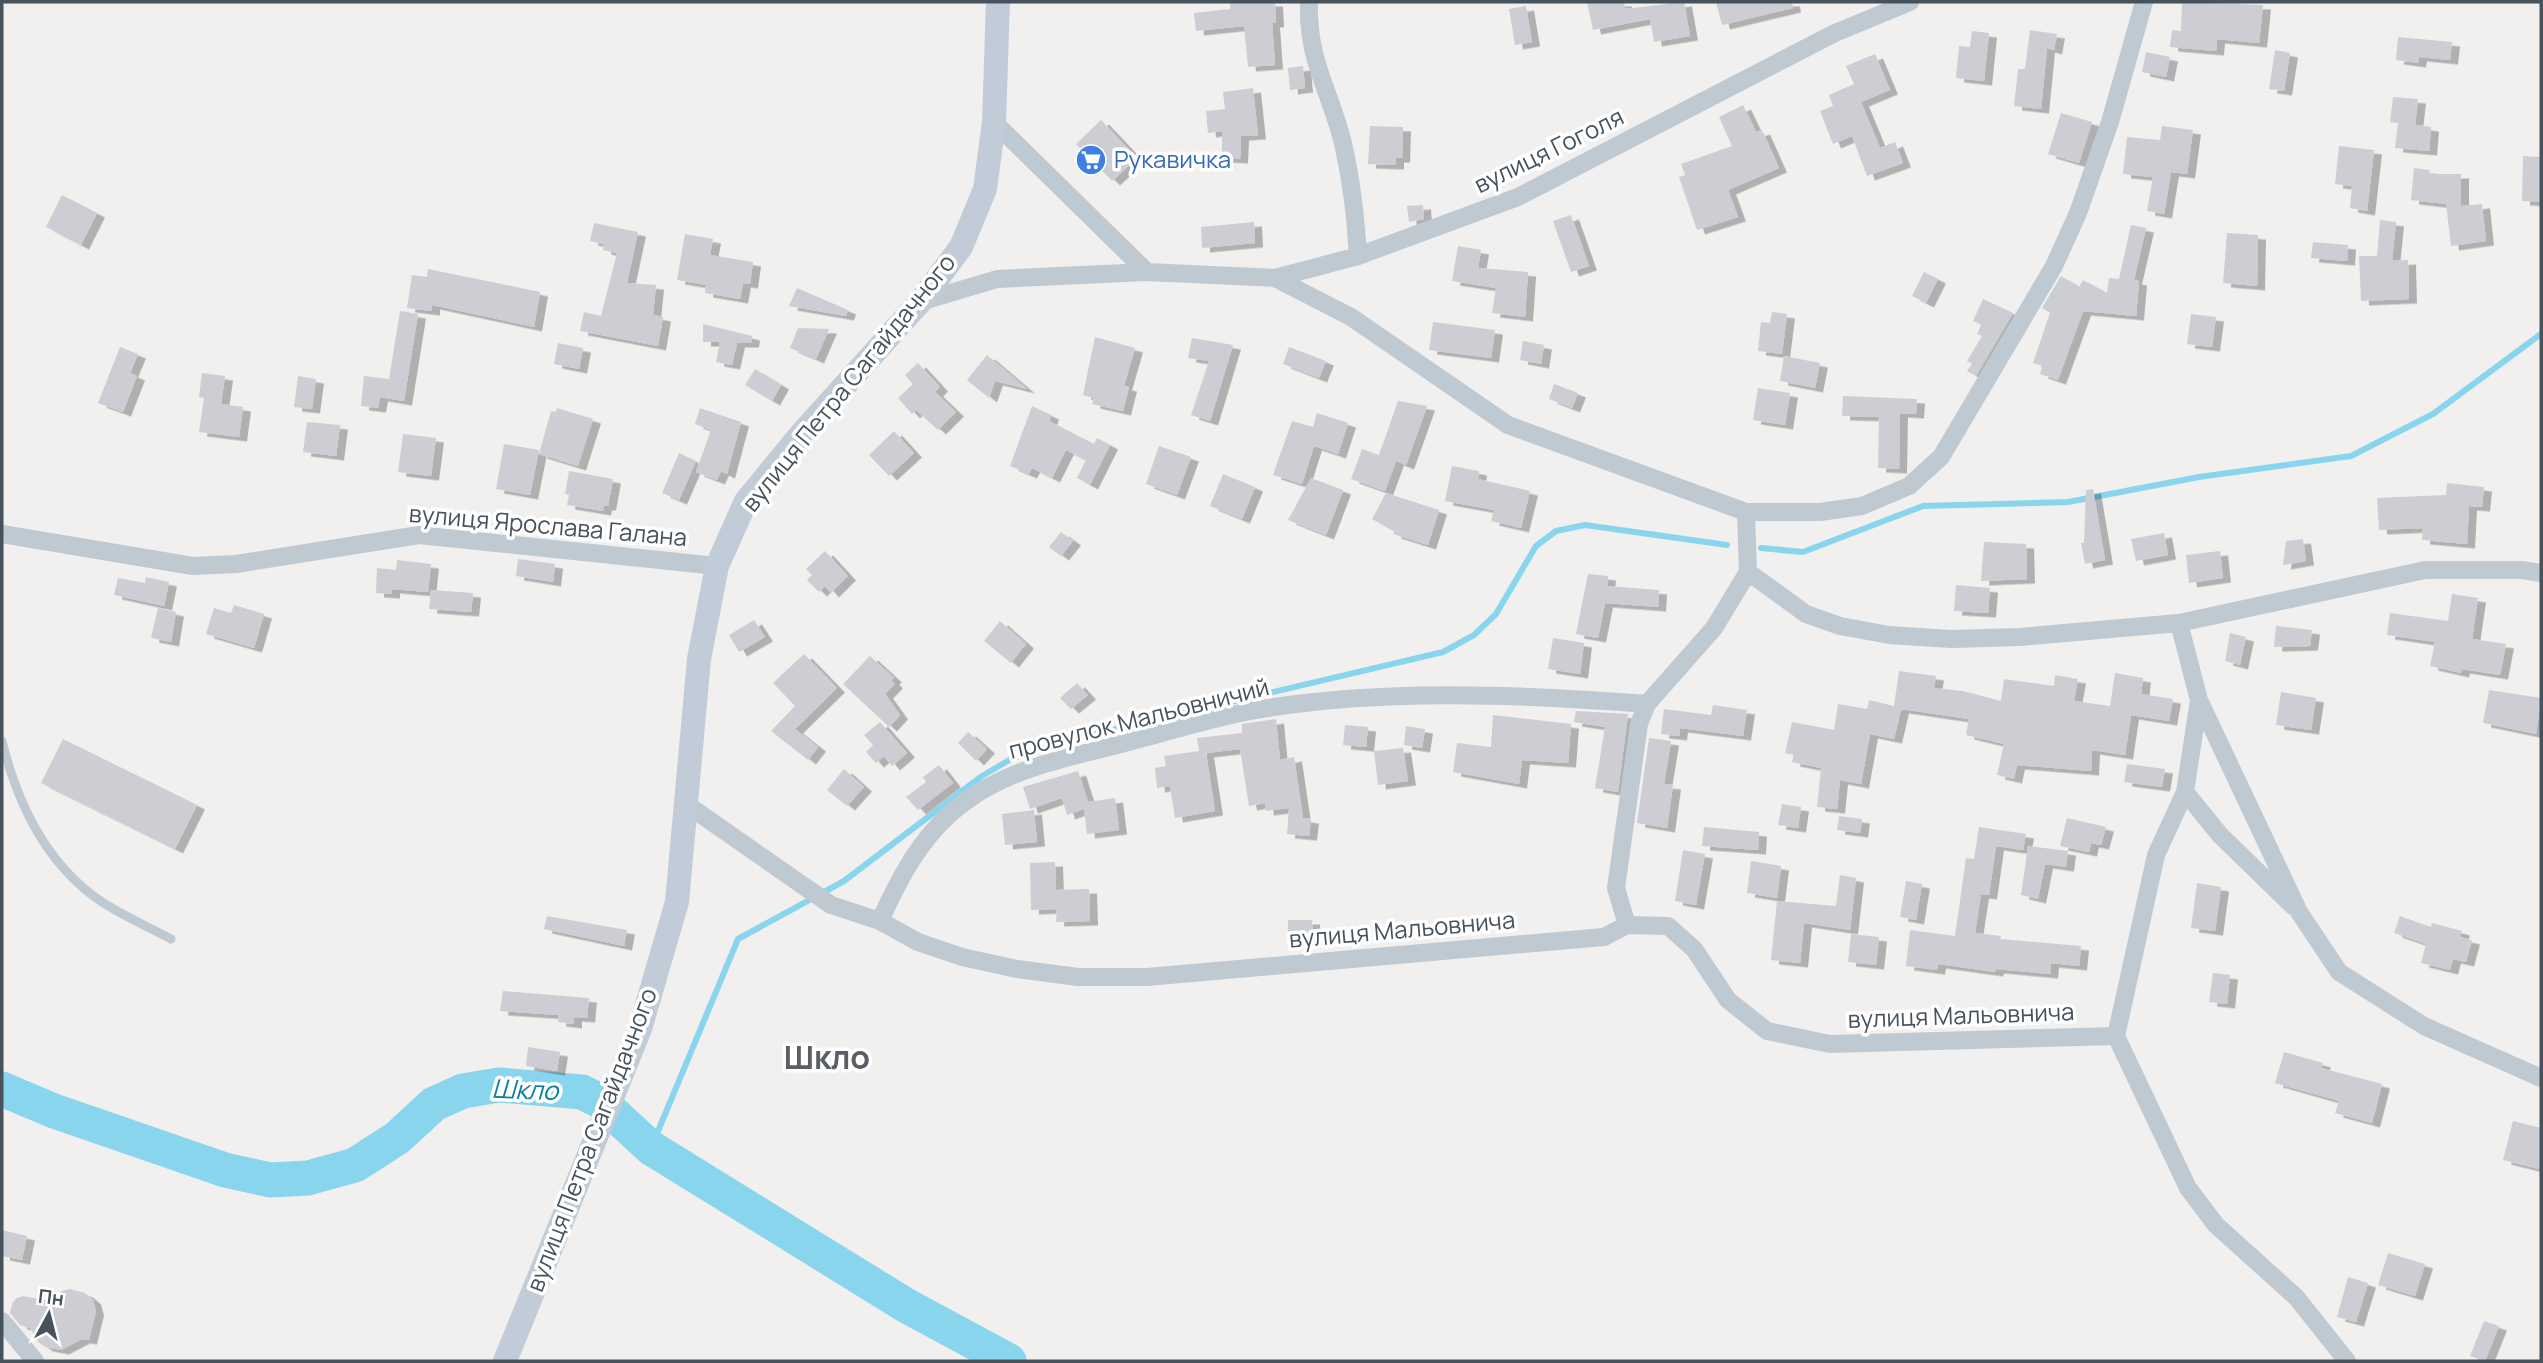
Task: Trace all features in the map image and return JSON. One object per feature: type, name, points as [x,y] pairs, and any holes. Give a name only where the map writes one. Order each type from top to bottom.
[{"type":"street","name":"вулиця Петра Сагайдачного","points":[[505,1361],[640,1029],[677,902],[699,659],[718,566],[746,501],[801,434],[920,302],[961,247],[985,189],[994,122],[998,2]]},
{"type":"street","points":[[1309,2],[1311,52],[1344,146],[1356,217],[1358,256]]},
{"type":"street","name":"вулиця Гоголя","points":[[920,302],[997,279],[1147,272],[1275,278],[1358,256],[1518,197],[1835,33],[1910,2]]},
{"type":"street","points":[[1275,278],[1351,317],[1508,425],[1746,512],[1820,512],[1862,506],[1909,486],[1941,457],[2021,325],[2063,245],[2110,122],[2144,2]]},
{"type":"street","points":[[994,122],[1147,272]]},
{"type":"street","points":[[1627,925],[1619,907],[1617,870],[1639,723],[1647,704],[1714,628],[1748,572],[1746,512]]},
{"type":"street","name":"вулиця Ярослава Галана","points":[[2,534],[192,566],[236,564],[419,535],[718,566]]},
{"type":"street","points":[[1748,572],[1806,614],[1840,626],[1889,635],[1951,639],[2019,637],[2179,623],[2425,570],[2522,570],[2541,573]]},
{"type":"street","points":[[2179,623],[2199,700],[2299,912],[2339,972],[2424,1026],[2541,1078]]},
{"type":"street","name":"провулок Мальовничий","points":[[880,921],[902,873],[931,832],[968,799],[1011,775],[1059,760],[1246,712],[1312,704],[1446,696],[1567,698],[1647,704]]},
{"type":"street","points":[[2199,700],[2185,792],[2156,855],[2116,1036],[2188,1188],[2216,1225],[2296,1297],[2347,1361]]},
{"type":"street","points":[[2185,792],[2220,835],[2299,912]]},
{"type":"street","name":"вулиця Мальовнича","points":[[686,804],[831,905],[880,921],[918,942],[962,957],[1017,969],[1078,977],[1147,977],[1604,937],[1627,925],[1668,926],[1694,949],[1728,1000],[1767,1031],[1830,1044],[2116,1036]]},
{"type":"street","points":[[2,1321],[35,1361]]},
{"type":"lane","points":[[2,741],[8,768],[47,851],[98,900],[171,939]]},
{"type":"building","points":[[1230,2],[1275,2],[1276,23],[1272,23],[1275,65],[1248,67],[1244,26],[1196,31],[1194,13],[1230,9]]},
{"type":"building","points":[[1587,2],[1624,2],[1625,9],[1684,2],[1690,36],[1654,42],[1650,19],[1593,30]]},
{"type":"building","points":[[1716,2],[1792,2],[1793,8],[1722,25]]},
{"type":"building","points":[[2182,2],[2263,5],[2259,43],[2217,39],[2216,51],[2170,47],[2172,30],[2181,31]]},
{"type":"building","points":[[1526,6],[1532,42],[1515,45],[1509,9]]},
{"type":"building","points":[[2030,30],[2057,34],[2054,50],[2047,48],[2041,109],[2014,106],[2018,69],[2025,69]]},
{"type":"building","points":[[1972,31],[1989,33],[1984,81],[1956,78],[1959,46],[1970,47]]},
{"type":"building","points":[[2398,37],[2452,42],[2450,60],[2419,57],[2418,63],[2396,60]]},
{"type":"building","points":[[2275,50],[2290,53],[2284,91],[2269,89]]},
{"type":"building","points":[[2146,52],[2170,57],[2166,77],[2142,72]]},
{"type":"building","points":[[1875,54],[1890,90],[1861,102],[1880,148],[1895,142],[1903,163],[1867,176],[1852,136],[1833,144],[1820,111],[1833,106],[1829,95],[1854,84],[1846,66]]},
{"type":"building","points":[[1303,66],[1305,88],[1290,90],[1288,68]]},
{"type":"building","points":[[1253,88],[1258,135],[1241,136],[1240,159],[1222,158],[1222,131],[1208,133],[1206,111],[1225,109],[1223,92]]},
{"type":"building","points":[[2393,97],[2418,99],[2415,125],[2431,127],[2429,151],[2395,148],[2398,123],[2390,122]]},
{"type":"building","points":[[1743,105],[1756,132],[1762,130],[1779,168],[1728,190],[1738,217],[1697,230],[1679,177],[1685,175],[1681,164],[1732,146],[1719,117]]},
{"type":"building","points":[[2061,113],[2092,122],[2079,163],[2048,154]]},
{"type":"building","points":[[1101,120],[1137,158],[1112,181],[1076,144]]},
{"type":"building","points":[[1370,126],[1403,127],[1402,158],[1396,158],[1396,165],[1368,164]]},
{"type":"building","points":[[2162,126],[2193,130],[2187,174],[2171,172],[2164,214],[2147,211],[2153,177],[2123,174],[2127,137],[2160,140]]},
{"type":"building","points":[[2339,146],[2374,150],[2367,211],[2350,208],[2352,186],[2335,184]]},
{"type":"building","points":[[2523,156],[2541,157],[2541,202],[2522,201]]},
{"type":"building","points":[[2414,168],[2430,170],[2429,174],[2461,174],[2461,206],[2482,204],[2486,241],[2451,246],[2446,204],[2411,200]]},
{"type":"building","points":[[62,195],[97,213],[81,245],[46,227]]},
{"type":"building","points":[[1423,205],[1424,219],[1409,222],[1407,206]]},
{"type":"building","points":[[1571,215],[1589,266],[1571,272],[1553,221]]},
{"type":"building","points":[[2380,220],[2396,222],[2392,261],[2408,260],[2409,299],[2361,301],[2359,256],[2377,256]]},
{"type":"building","points":[[1254,222],[1255,243],[1202,248],[1201,227]]},
{"type":"building","points":[[594,223],[638,232],[627,283],[656,285],[653,315],[663,317],[658,346],[580,331],[584,312],[601,316],[617,253],[603,250],[604,244],[590,241]]},
{"type":"building","points":[[2131,225],[2146,228],[2134,280],[2139,281],[2136,316],[2083,311],[2058,380],[2040,374],[2043,366],[2033,363],[2050,313],[2042,308],[2061,276],[2079,287],[2083,280],[2107,293],[2109,278],[2119,279]]},
{"type":"building","points":[[2227,233],[2258,235],[2257,286],[2223,283]]},
{"type":"building","points":[[685,234],[713,239],[710,255],[753,262],[750,284],[743,283],[740,299],[705,293],[706,285],[677,280]]},
{"type":"building","points":[[2313,242],[2348,245],[2347,261],[2311,258]]},
{"type":"building","points":[[1458,246],[1481,250],[1478,268],[1528,272],[1525,317],[1492,313],[1496,288],[1452,281]]},
{"type":"building","points":[[428,269],[540,292],[534,327],[432,305],[432,311],[407,308],[412,275],[427,277]]},
{"type":"building","points":[[1924,272],[1938,279],[1926,303],[1912,296]]},
{"type":"building","points":[[797,288],[848,310],[846,316],[789,306]]},
{"type":"building","points":[[1983,299],[2013,313],[1976,376],[1967,371],[1972,364],[1967,361],[1982,336],[1977,334],[1981,325],[1973,321]]},
{"type":"building","points":[[400,311],[418,314],[404,401],[380,397],[378,408],[361,406],[364,376],[389,379]]},
{"type":"building","points":[[1772,312],[1787,314],[1782,354],[1758,351],[1761,322],[1770,323]]},
{"type":"building","points":[[2191,314],[2216,317],[2212,347],[2187,344]]},
{"type":"building","points":[[1433,322],[1495,330],[1491,358],[1429,350]]},
{"type":"building","points":[[703,324],[752,336],[751,343],[737,343],[732,365],[716,362],[720,342],[703,342]]},
{"type":"building","points":[[798,328],[829,329],[816,359],[790,348]]},
{"type":"building","points":[[1095,337],[1135,348],[1124,386],[1129,387],[1123,411],[1092,404],[1094,398],[1083,395]]},
{"type":"building","points":[[1192,338],[1233,345],[1210,421],[1191,415],[1209,361],[1188,358]]},
{"type":"building","points":[[1523,341],[1544,345],[1541,364],[1520,360]]},
{"type":"building","points":[[558,343],[583,348],[579,369],[554,364]]},
{"type":"building","points":[[120,347],[138,354],[130,373],[137,376],[123,412],[98,403]]},
{"type":"building","points":[[1289,347],[1326,361],[1319,378],[1283,364]]},
{"type":"building","points":[[987,355],[1027,389],[995,381],[989,398],[967,380]]},
{"type":"building","points":[[1784,356],[1820,363],[1815,388],[1780,381]]},
{"type":"building","points":[[918,363],[940,387],[935,392],[956,412],[938,430],[916,410],[912,414],[898,398],[913,384],[905,375]]},
{"type":"building","points":[[755,369],[781,385],[772,401],[745,385]]},
{"type":"building","points":[[202,373],[225,376],[221,404],[243,407],[239,437],[199,432],[204,398],[199,397]]},
{"type":"building","points":[[298,376],[316,379],[312,409],[294,407]]},
{"type":"building","points":[[1554,384],[1578,393],[1572,408],[1549,399]]},
{"type":"building","points":[[1758,388],[1790,393],[1785,425],[1753,420]]},
{"type":"building","points":[[1843,396],[1917,399],[1916,414],[1900,413],[1899,469],[1878,468],[1879,417],[1842,416]]},
{"type":"building","points":[[1398,401],[1427,406],[1406,465],[1396,461],[1385,491],[1351,479],[1362,449],[1379,455]]},
{"type":"building","points":[[1032,406],[1051,415],[1049,421],[1094,444],[1097,438],[1110,445],[1090,485],[1077,478],[1086,460],[1066,450],[1052,478],[1032,468],[1029,474],[1010,466]]},
{"type":"building","points":[[557,408],[593,419],[578,466],[539,454],[551,411],[556,412]]},
{"type":"building","points":[[700,408],[741,422],[727,474],[721,471],[717,480],[696,472],[711,430],[695,424]]},
{"type":"building","points":[[1317,413],[1348,423],[1338,454],[1314,446],[1302,484],[1273,475],[1292,421],[1313,427]]},
{"type":"building","points":[[307,422],[340,425],[336,456],[303,452]]},
{"type":"building","points":[[894,431],[914,453],[889,476],[869,455]]},
{"type":"building","points":[[403,434],[436,438],[431,476],[398,472]]},
{"type":"building","points":[[504,444],[539,450],[530,495],[496,489]]},
{"type":"building","points":[[1159,446],[1191,457],[1177,495],[1146,484]]},
{"type":"building","points":[[679,453],[696,461],[679,500],[662,493]]},
{"type":"building","points":[[1452,466],[1479,471],[1478,479],[1530,491],[1521,528],[1491,521],[1494,510],[1445,501]]},
{"type":"building","points":[[569,471],[613,479],[608,506],[604,506],[603,511],[567,505],[569,495],[565,494]]},
{"type":"building","points":[[1223,474],[1255,487],[1242,519],[1210,506]]},
{"type":"building","points":[[1311,478],[1343,490],[1326,535],[1288,520]]},
{"type":"building","points":[[2447,483],[2484,487],[2482,507],[2469,506],[2467,544],[2422,540],[2423,528],[2379,530],[2377,498],[2446,495]]},
{"type":"building","points":[[2093,489],[2105,560],[2085,564],[2081,543],[2084,543],[2086,490]]},
{"type":"building","points":[[1386,493],[1439,510],[1428,545],[1393,534],[1394,531],[1372,519]]},
{"type":"building","points":[[1061,532],[1073,541],[1061,556],[1049,547]]},
{"type":"building","points":[[2164,533],[2168,555],[2136,561],[2131,539]]},
{"type":"building","points":[[2303,539],[2306,561],[2283,565],[2286,541]]},
{"type":"building","points":[[1984,542],[2026,544],[2027,579],[1981,581]]},
{"type":"building","points":[[825,551],[848,576],[831,593],[825,586],[819,592],[807,580],[812,575],[806,569]]},
{"type":"building","points":[[2220,551],[2223,578],[2189,583],[2186,555]]},
{"type":"building","points":[[518,559],[555,564],[553,582],[516,576]]},
{"type":"building","points":[[397,560],[431,564],[428,592],[392,589],[392,594],[376,593],[377,568],[396,570]]},
{"type":"building","points":[[1588,574],[1608,576],[1607,586],[1659,590],[1658,607],[1605,603],[1598,638],[1576,634]]},
{"type":"building","points":[[146,577],[169,582],[164,606],[114,595],[118,578],[145,583]]},
{"type":"building","points":[[1956,585],[1990,588],[1988,613],[1954,611]]},
{"type":"building","points":[[431,590],[473,593],[471,612],[429,609]]},
{"type":"building","points":[[2452,594],[2478,598],[2472,639],[2506,644],[2500,675],[2462,669],[2461,673],[2430,666],[2435,642],[2387,635],[2390,613],[2448,621]]},
{"type":"building","points":[[234,605],[264,614],[254,648],[206,634],[214,608],[231,613]]},
{"type":"building","points":[[158,608],[176,612],[171,642],[151,638]]},
{"type":"building","points":[[754,620],[765,637],[739,652],[729,635]]},
{"type":"building","points":[[1000,621],[1026,644],[1011,663],[984,641]]},
{"type":"building","points":[[2276,626],[2312,630],[2310,646],[2274,647]]},
{"type":"building","points":[[2230,633],[2246,637],[2240,665],[2225,661]]},
{"type":"building","points":[[1553,638],[1584,643],[1580,674],[1548,669]]},
{"type":"building","points":[[804,654],[837,688],[795,729],[818,747],[808,760],[771,731],[795,706],[773,683]]},
{"type":"building","points":[[870,656],[894,678],[891,680],[895,684],[885,694],[900,715],[889,727],[843,684]]},
{"type":"building","points":[[1899,671],[1936,676],[1934,688],[1963,691],[2001,701],[2004,679],[2054,686],[2055,675],[2078,679],[2074,701],[2110,706],[2115,673],[2143,678],[2141,694],[2173,699],[2169,721],[2131,715],[2125,755],[2092,750],[2091,771],[2017,765],[2014,779],[1997,775],[2004,744],[1966,735],[1969,719],[1901,709],[1894,739],[1870,734],[1861,784],[1840,780],[1837,809],[1817,807],[1821,768],[1792,762],[1794,755],[1785,753],[1792,722],[1834,730],[1838,704],[1867,709],[1869,700],[1894,706]]},
{"type":"building","points":[[1077,683],[1088,695],[1071,709],[1060,698]]},
{"type":"building","points":[[2489,690],[2541,698],[2536,734],[2483,723]]},
{"type":"building","points":[[2281,692],[2316,698],[2311,730],[2276,725]]},
{"type":"building","points":[[1713,705],[1747,710],[1743,736],[1680,728],[1679,736],[1661,734],[1664,709],[1711,715]]},
{"type":"building","points":[[1576,711],[1628,714],[1618,792],[1595,788],[1605,727],[1574,722]]},
{"type":"building","points":[[1493,715],[1571,724],[1568,763],[1522,760],[1519,784],[1453,772],[1457,743],[1491,747]]},
{"type":"building","points":[[1276,719],[1280,760],[1294,757],[1303,818],[1311,819],[1309,836],[1287,834],[1289,808],[1266,811],[1265,803],[1249,806],[1240,749],[1206,753],[1215,811],[1175,818],[1170,786],[1157,788],[1155,768],[1166,766],[1164,756],[1199,751],[1197,738],[1242,733],[1242,724]]},
{"type":"building","points":[[880,722],[907,753],[892,766],[884,756],[876,763],[866,752],[873,745],[864,735]]},
{"type":"building","points":[[1345,725],[1368,727],[1366,747],[1343,745]]},
{"type":"building","points":[[1406,726],[1425,729],[1422,748],[1404,745]]},
{"type":"building","points":[[968,732],[987,749],[976,761],[958,743]]},
{"type":"building","points":[[1649,738],[1671,741],[1664,784],[1673,785],[1667,828],[1637,823]]},
{"type":"building","points":[[63,739],[197,805],[175,849],[41,783]]},
{"type":"building","points":[[1403,748],[1408,781],[1378,785],[1374,751]]},
{"type":"building","points":[[2127,764],[2165,769],[2162,787],[2124,782]]},
{"type":"building","points":[[939,765],[953,783],[918,810],[906,797],[926,782],[923,777]]},
{"type":"building","points":[[844,769],[864,787],[847,806],[827,790]]},
{"type":"building","points":[[1078,771],[1088,802],[1115,798],[1119,830],[1087,834],[1084,809],[1067,815],[1062,798],[1030,809],[1023,787]]},
{"type":"building","points":[[1782,804],[1801,807],[1798,828],[1778,825]]},
{"type":"building","points":[[1034,810],[1037,842],[1005,845],[1002,814]]},
{"type":"building","points":[[1839,816],[1862,819],[1860,833],[1837,830]]},
{"type":"building","points":[[2067,818],[2106,827],[2101,845],[2091,843],[2089,852],[2060,846]]},
{"type":"building","points":[[1704,827],[1759,832],[1758,850],[1702,846]]},
{"type":"building","points":[[1979,827],[2026,834],[2023,850],[1996,846],[1989,895],[1981,894],[1975,933],[2001,936],[2000,939],[2081,946],[2079,966],[2051,963],[2050,974],[1996,969],[1995,972],[1938,964],[1937,970],[1906,966],[1910,930],[1955,936],[1966,858],[1974,859]]},
{"type":"building","points":[[2028,846],[2068,851],[2066,867],[2045,864],[2038,899],[2021,895]]},
{"type":"building","points":[[1683,850],[1705,854],[1696,905],[1675,901]]},
{"type":"building","points":[[1751,861],[1781,866],[1777,898],[1747,893]]},
{"type":"building","points":[[1055,862],[1056,890],[1089,889],[1090,921],[1056,922],[1057,909],[1031,910],[1030,863]]},
{"type":"building","points":[[1840,875],[1856,878],[1850,930],[1804,923],[1800,963],[1771,960],[1777,901],[1836,906]]},
{"type":"building","points":[[1906,881],[1922,884],[1916,920],[1900,917]]},
{"type":"building","points":[[2197,883],[2221,887],[2215,931],[2191,928]]},
{"type":"building","points":[[547,916],[627,930],[624,946],[544,929]]},
{"type":"building","points":[[2400,916],[2431,927],[2432,923],[2462,931],[2460,937],[2472,940],[2466,962],[2453,959],[2450,970],[2421,963],[2426,944],[2394,933]]},
{"type":"building","points":[[1288,920],[1312,920],[1313,939],[1288,939]]},
{"type":"building","points":[[1851,934],[1879,937],[1876,965],[1848,962]]},
{"type":"building","points":[[2213,973],[2230,975],[2227,1004],[2209,1002]]},
{"type":"building","points":[[503,991],[589,998],[587,1018],[574,1017],[574,1024],[558,1022],[559,1015],[500,1011]]},
{"type":"building","points":[[528,1047],[560,1052],[557,1071],[526,1066]]},
{"type":"building","points":[[2284,1052],[2323,1063],[2321,1068],[2382,1084],[2372,1123],[2335,1113],[2339,1101],[2275,1083]]},
{"type":"building","points":[[2513,1121],[2541,1128],[2539,1169],[2503,1160]]},
{"type":"building","points":[[2,1230],[27,1236],[22,1260],[2,1256]]},
{"type":"building","points":[[2388,1253],[2425,1264],[2415,1296],[2378,1285]]},
{"type":"building","points":[[2348,1277],[2368,1283],[2356,1322],[2337,1317]]},
{"type":"building","points":[[70,1289],[85,1293],[93,1300],[96,1311],[89,1340],[82,1339],[61,1350],[45,1347],[38,1342],[30,1328],[20,1325],[10,1313],[17,1298],[23,1296],[50,1301],[62,1291]]},
{"type":"building","points":[[2484,1321],[2499,1326],[2485,1361],[2470,1356]]},
{"type":"waterway","points":[[1761,548],[1803,552],[1923,506],[2068,502],[2199,477],[2351,456],[2433,414],[2541,334]]},
{"type":"waterway","points":[[651,1148],[738,939],[844,881],[982,776],[1011,759],[1065,741],[1443,652],[1474,635],[1496,614],[1536,546],[1556,531],[1585,525],[1727,545]]},
{"type":"waterway","name":"Шкло","points":[[2,1089],[54,1111],[225,1170],[270,1180],[308,1178],[355,1165],[397,1138],[434,1104],[463,1091],[499,1085],[582,1092],[600,1101],[651,1148],[907,1306],[1009,1361]]},
{"type":"place","name":"Рукавичка","points":[[1091,160]]},
{"type":"district","name":"Шкло","points":[[827,1058]]}]
